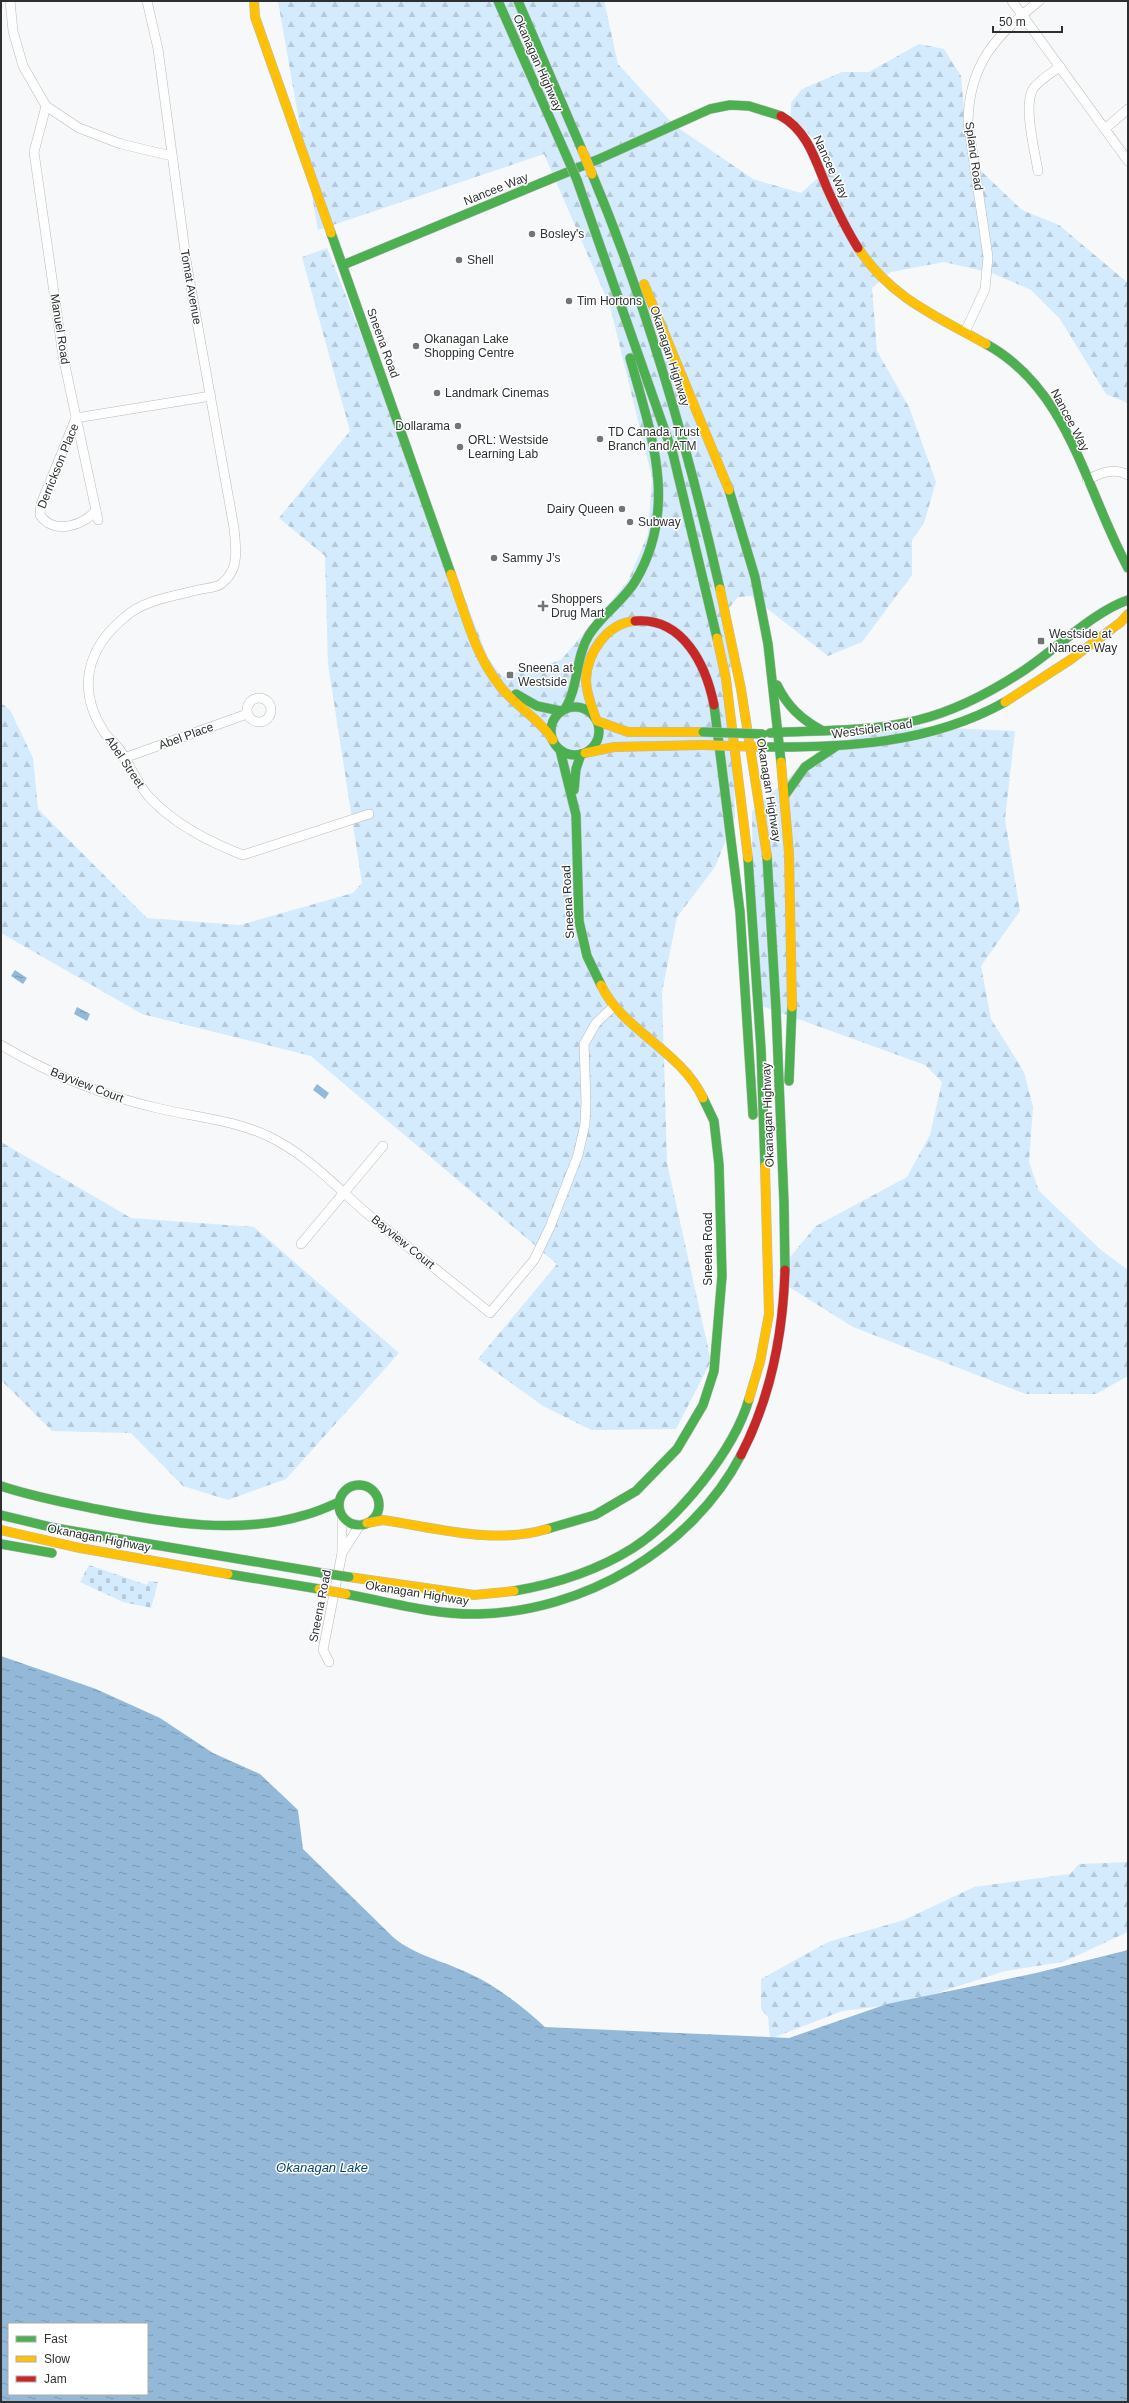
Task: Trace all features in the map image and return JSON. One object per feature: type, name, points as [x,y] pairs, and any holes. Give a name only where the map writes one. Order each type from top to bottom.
[{"type":"main road","name":"Sneena Road","points":[[254,1],[255,17],[484,662],[502,687],[518,705],[534,716],[553,740]]},
{"type":"main road","name":"Okanagan Highway","points":[[1,1515],[55,1528],[192,1552],[474,1595],[527,1589],[577,1575],[608,1562],[633,1548],[669,1520],[711,1471],[730,1441],[748,1403],[760,1362],[769,1314],[761,1049],[750,870],[726,679],[702,569],[673,454],[577,180],[498,1]]},
{"type":"main road","name":"Okanagan Highway","points":[[1,1530],[63,1544],[185,1567],[451,1612],[506,1613],[573,1596],[617,1576],[668,1542],[696,1518],[731,1474],[756,1424],[776,1362],[784,1314],[785,1236],[775,984],[765,840],[740,685],[710,543],[677,419],[615,225],[518,1]]},
{"type":"main road","name":"Nancee Way","points":[[343,265],[601,158],[707,110],[721,106],[751,105],[781,116],[798,130],[810,150],[841,219],[864,257],[891,288],[923,311],[965,332],[1003,354],[1034,382],[1057,416],[1087,480],[1111,538],[1128,568]]},
{"type":"main road","points":[[615,225],[646,288],[677,367],[726,480],[755,577],[772,672],[785,795],[793,982],[785,1236]]},
{"type":"main road","points":[[622,310],[630,357],[650,427],[660,476],[661,509],[657,530],[637,580],[589,634],[582,648],[574,694],[552,724],[553,740],[560,750],[570,755],[583,754],[596,744],[598,736],[596,720],[586,682],[589,660],[600,640],[617,626],[640,620],[662,624],[679,636],[695,654],[707,680],[718,725],[733,840],[740,912],[749,1078],[766,1238]]},
{"type":"main road","name":"Westside Road","points":[[596,720],[628,732],[763,734],[861,728],[918,720],[961,705],[1018,673],[1113,605],[1128,600]]},
{"type":"main road","name":"Westside Road","points":[[583,754],[614,747],[703,745],[835,747],[877,743],[930,732],[981,714],[1029,688],[1121,622],[1128,614]]},
{"type":"main road","points":[[772,672],[788,706],[805,721],[821,730]]},
{"type":"main road","name":"Sneena Road","points":[[502,687],[537,706],[563,710]]},
{"type":"main road","points":[[563,710],[580,707],[587,710],[596,720]]},
{"type":"main road","points":[[785,795],[805,767],[835,747]]},
{"type":"main road","name":"Sneena Road","points":[[364,1524],[383,1520],[492,1537],[534,1533],[595,1515],[636,1491],[677,1449],[703,1405],[714,1371],[722,1276],[719,1165],[714,1121],[697,1085],[686,1069],[614,1006],[595,974],[581,939],[577,828],[574,800],[560,750]]},
{"type":"main road","name":"Sneena Road","points":[[574,800],[576,770],[583,754]]},
{"type":"main road","points":[[356,1484],[365,1485],[372,1489],[379,1503],[374,1518],[364,1524],[353,1524],[342,1516],[338,1502],[342,1493],[348,1487],[356,1484]]},
{"type":"main road","points":[[1,1486],[29,1496],[178,1524],[243,1524],[300,1517],[338,1502]]},
{"type":"main road","name":"Sneena Road","points":[[379,1503],[394,1515],[416,1525]]},
{"type":"main road","points":[[11,1507],[192,1552]]},
{"type":"main road","points":[[1,1544],[92,1558],[185,1567]]},
{"type":"street","points":[[10,1],[13,31],[23,66],[46,106],[79,128],[121,144],[172,156]]},
{"type":"street","name":"Tomat Avenue","points":[[147,1],[158,49],[187,266],[234,528],[236,557],[233,573]]},
{"type":"street","points":[[1012,1],[1106,128],[1128,161]]},
{"type":"street","name":"Spland Road","points":[[965,332],[985,289],[988,257],[968,122],[968,100],[974,78],[987,50],[1023,14],[1040,1]]},
{"type":"street","points":[[1038,172],[1031,122],[1031,96],[1038,83],[1060,67]]},
{"type":"street","name":"Manuel Road","points":[[46,106],[38,130],[34,152],[63,356],[76,418]]},
{"type":"street","points":[[1106,128],[1128,109]]},
{"type":"street","points":[[76,418],[211,396]]},
{"type":"street","name":"Derrickson Place","points":[[76,418],[98,520]]},
{"type":"street","name":"Derrickson Place","points":[[76,418],[41,504],[40,515],[51,524],[77,524],[90,517],[96,510]]},
{"type":"street","points":[[1087,480],[1107,471],[1116,471],[1128,475]]},
{"type":"street","name":"Abel Street","points":[[233,573],[220,585],[149,603],[125,616],[94,651],[89,666],[88,684],[93,706],[104,731],[124,758],[150,798],[175,819],[204,839],[243,854],[369,814]]},
{"type":"street","name":"Abel Place","points":[[124,758],[247,714]]},
{"type":"street","name":"Bayview Court","points":[[1,1045],[30,1062],[107,1096],[164,1110],[227,1122],[268,1136],[304,1158],[370,1215],[490,1312],[534,1260],[550,1227],[578,1155],[584,1124],[586,1102],[584,1044],[596,1022],[614,1006]]},
{"type":"street","points":[[301,1244],[383,1146]]},
{"type":"street","name":"Sneena Road","points":[[329,1662],[323,1650],[342,1553],[342,1516]]},
{"type":"street","name":"Sneena Road","points":[[342,1553],[364,1524]]},
{"type":"green space","points":[[278,1],[604,1],[618,64],[674,125],[753,179],[801,193],[827,170],[820,145],[791,116],[791,103],[802,89],[842,72],[869,72],[919,44],[944,49],[961,76],[966,135],[981,171],[1022,210],[1059,225],[1128,283],[1128,403],[1106,394],[1060,319],[1031,290],[992,273],[944,262],[891,272],[872,288],[877,351],[909,407],[936,482],[924,523],[912,540],[912,575],[862,642],[828,656],[751,596],[738,597],[729,608],[735,817],[715,867],[677,917],[662,992],[667,1163],[711,1361],[676,1429],[591,1430],[543,1406],[478,1359],[557,1264],[311,1056],[142,1014],[1,933],[1,703],[10,710],[33,758],[38,809],[147,918],[240,925],[353,893],[362,883],[328,664],[325,556],[279,518],[350,431],[302,257],[327,248],[488,658],[502,677],[561,660],[628,581],[648,534],[652,478],[610,306],[544,154],[318,230]]},
{"type":"green space","points":[[882,725],[1015,731],[1005,819],[1020,911],[981,966],[991,1019],[1024,1072],[1033,1107],[1029,1162],[1039,1191],[1101,1250],[1128,1270],[1128,1376],[1096,1394],[1026,1394],[853,1327],[786,1285],[785,1263],[816,1226],[907,1177],[930,1135],[942,1082],[925,1065],[754,1003],[752,811],[815,754]]},
{"type":"green space","points":[[1,1142],[131,1218],[254,1227],[399,1353],[286,1479],[228,1500],[183,1486],[131,1433],[52,1431],[1,1380]]},
{"type":"green space","points":[[89,1565],[147,1585],[149,1581],[158,1582],[151,1608],[123,1602],[80,1582]]},
{"type":"green space","points":[[1128,1862],[1128,1932],[1063,1962],[1005,1971],[906,2003],[842,2011],[770,2039],[768,2017],[761,2009],[761,1979],[828,1942],[904,1920],[974,1887],[1070,1874],[1079,1864]]},
{"type":"water","points":[[15,970],[27,978],[23,984],[11,976]]},
{"type":"water","points":[[77,1007],[90,1014],[87,1021],[74,1014]]},
{"type":"water","points":[[317,1084],[329,1093],[325,1099],[313,1090]]},
{"type":"water","name":"Okanagan Lake","points":[[1,1656],[96,1689],[160,1718],[213,1753],[260,1774],[298,1810],[303,1849],[394,1938],[411,1949],[479,1978],[518,2004],[545,2027],[789,2038],[887,2004],[1036,1973],[1128,1950],[1128,2402],[1,2402]]},
{"type":"traffic: fast","points":[[498,1],[567,157]]},
{"type":"traffic: fast","points":[[518,1],[582,150]]},
{"type":"traffic: fast","points":[[343,265],[599,159],[710,109],[730,105],[749,106],[781,116]]},
{"type":"traffic: fast","points":[[567,157],[577,180]]},
{"type":"traffic: fast","points":[[592,174],[631,275],[665,378],[708,536],[720,589]]},
{"type":"traffic: fast","points":[[577,180],[673,454],[717,638]]},
{"type":"traffic: fast","points":[[331,233],[451,574]]},
{"type":"traffic: fast","points":[[986,344],[1014,363],[1037,387],[1056,414],[1072,444],[1113,538],[1128,568]]},
{"type":"traffic: fast","points":[[565,709],[573,691],[581,653],[589,635],[594,627],[631,588],[636,580],[649,552],[656,525],[659,497],[657,470],[646,414],[630,358]]},
{"type":"traffic: fast","points":[[729,490],[755,577],[768,644],[781,762]]},
{"type":"traffic: fast","points":[[770,733],[882,727],[918,720],[945,712],[971,701],[1008,680],[1033,664],[1101,613],[1128,600]]},
{"type":"traffic: fast","points":[[777,685],[790,706],[807,721],[821,730]]},
{"type":"traffic: fast","points":[[516,694],[537,706],[561,711]]},
{"type":"traffic: fast","points":[[760,747],[823,746],[886,741],[947,727],[976,716],[1005,702]]},
{"type":"traffic: fast","points":[[714,705],[740,912],[753,1115]]},
{"type":"traffic: fast","points":[[575,707],[584,709],[592,714],[597,722],[599,731],[597,740],[592,748],[584,753],[575,755],[566,753],[558,748],[553,740],[551,731],[553,722],[558,714],[566,709],[575,707]]},
{"type":"traffic: fast","points":[[703,732],[763,734]]},
{"type":"traffic: fast","points":[[785,795],[805,767],[835,747]]},
{"type":"traffic: fast","points":[[560,750],[576,815],[579,921],[587,956],[601,985]]},
{"type":"traffic: fast","points":[[574,790],[576,769],[581,754]]},
{"type":"traffic: fast","points":[[767,856],[776,1009],[784,1203],[785,1270]]},
{"type":"traffic: fast","points":[[748,858],[761,1049],[765,1166]]},
{"type":"traffic: fast","points":[[789,1081],[792,1007]]},
{"type":"traffic: fast","points":[[547,1529],[595,1515],[636,1491],[677,1449],[703,1405],[714,1371],[722,1276],[719,1165],[714,1121],[703,1098]]},
{"type":"traffic: fast","points":[[514,1591],[560,1580],[591,1569],[620,1556],[650,1535],[686,1502],[718,1461],[742,1419],[749,1399]]},
{"type":"traffic: fast","points":[[346,1594],[428,1610],[461,1614],[478,1614],[517,1610],[556,1602],[594,1588],[630,1569],[664,1546],[694,1519],[720,1489],[741,1455]]},
{"type":"traffic: fast","points":[[363,1485],[370,1488],[376,1494],[379,1505],[378,1513],[370,1522],[363,1525],[355,1525],[348,1522],[340,1513],[339,1501],[342,1494],[351,1486],[363,1485]]},
{"type":"traffic: fast","points":[[1,1486],[38,1497],[101,1510],[177,1523],[203,1525],[229,1526],[280,1521],[327,1508],[339,1502]]},
{"type":"traffic: fast","points":[[1,1515],[55,1528],[322,1573]]},
{"type":"traffic: fast","points":[[1,1544],[52,1553]]},
{"type":"traffic: fast","points":[[322,1573],[349,1577]]},
{"type":"traffic: fast","points":[[228,1574],[319,1589]]},
{"type":"traffic: slow","points":[[254,1],[255,17],[331,233]]},
{"type":"traffic: slow","points":[[582,150],[592,174]]},
{"type":"traffic: slow","points":[[858,248],[871,265],[900,293],[932,315],[986,344]]},
{"type":"traffic: slow","points":[[644,284],[729,490]]},
{"type":"traffic: slow","points":[[451,574],[471,632],[483,660],[491,674],[506,693],[541,725],[553,740]]},
{"type":"traffic: slow","points":[[720,589],[741,689],[767,856]]},
{"type":"traffic: slow","points":[[1005,702],[1070,660],[1121,622],[1128,614]]},
{"type":"traffic: slow","points":[[596,719],[586,685],[587,670],[590,660],[600,641],[607,633],[625,623],[635,621]]},
{"type":"traffic: slow","points":[[717,638],[726,679],[748,858]]},
{"type":"traffic: slow","points":[[597,721],[628,732],[703,732]]},
{"type":"traffic: slow","points":[[585,753],[614,747],[703,745]]},
{"type":"traffic: slow","points":[[703,745],[760,747]]},
{"type":"traffic: slow","points":[[781,762],[789,853],[792,1007]]},
{"type":"traffic: slow","points":[[601,985],[610,1001],[623,1015],[680,1066],[693,1081],[703,1098]]},
{"type":"traffic: slow","points":[[749,1399],[760,1362],[769,1314],[765,1166]]},
{"type":"traffic: slow","points":[[367,1523],[383,1520],[465,1534],[486,1535],[527,1534],[547,1529]]},
{"type":"traffic: slow","points":[[1,1530],[80,1548],[228,1574]]},
{"type":"traffic: slow","points":[[349,1577],[474,1595],[514,1591]]},
{"type":"traffic: slow","points":[[319,1589],[346,1594]]},
{"type":"traffic: jam","points":[[781,116],[790,122],[805,139],[838,211],[858,248]]},
{"type":"traffic: jam","points":[[635,621],[652,622],[666,627],[679,635],[690,646],[705,674],[714,705]]},
{"type":"traffic: jam","points":[[741,1455],[760,1411],[774,1365],[782,1318],[785,1270]]},
{"type":"place","name":"Bosley's","points":[[532,234]]},
{"type":"place","name":"Shell","points":[[459,260]]},
{"type":"place","name":"Tim Hortons","points":[[569,301]]},
{"type":"place","name":"Okanagan Lake Shopping Centre","points":[[416,346]]},
{"type":"place","name":"Landmark Cinemas","points":[[437,393]]},
{"type":"place","name":"Dollarama","points":[[458,426]]},
{"type":"place","name":"TD Canada Trust Branch and ATM","points":[[600,439]]},
{"type":"place","name":"ORL: Westside Learning Lab","points":[[460,447]]},
{"type":"place","name":"Dairy Queen","points":[[622,509]]},
{"type":"place","name":"Subway","points":[[630,522]]},
{"type":"place","name":"Sammy J’s","points":[[494,558]]},
{"type":"place","name":"Shoppers Drug Mart","points":[[543,606]]},
{"type":"place","name":"Westside at Nancee Way","points":[[1041,641]]},
{"type":"place","name":"Sneena at Westside","points":[[510,675]]}]
